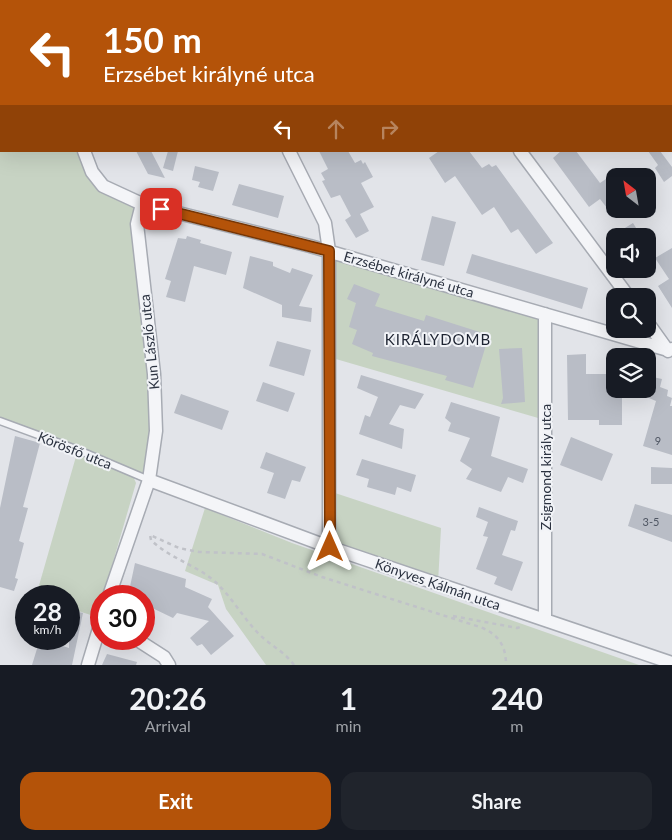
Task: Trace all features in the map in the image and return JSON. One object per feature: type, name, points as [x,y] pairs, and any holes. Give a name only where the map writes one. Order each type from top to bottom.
[{"type":"street","name":"Erzsébet királyné utca","points":[[84,152],[92,172],[103,186],[142,204],[329,251],[671,352]]},
{"type":"street","points":[[290,152],[325,223],[329,251],[330,547]]},
{"type":"street","points":[[521,152],[622,288]]},
{"type":"street","name":"Kun László utca","points":[[113,585],[149,480],[156,431],[154,374],[137,224],[142,204]]},
{"type":"street","name":"Zsigmond király utca","points":[[545,314],[545,620]]},
{"type":"street","points":[[656,333],[671,352]]},
{"type":"street","name":"Könyves Kálmán utca","points":[[149,480],[330,547],[672,663]]},
{"type":"street","points":[[88,665],[93,650]]},
{"type":"street","points":[[152,650],[164,658],[169,665]]},
{"type":"lane","name":"Körösfő utca","points":[[0,421],[76,448],[149,480]]},
{"type":"path","points":[[294,665],[285,653],[259,634],[211,578],[158,547],[151,540],[150,535],[179,548],[199,552],[262,554],[315,575],[444,614],[492,632],[501,640],[506,655],[506,665]]},
{"type":"path","points":[[444,614],[517,628],[526,625],[532,616]]},
{"type":"green space","points":[[0,152],[84,152],[92,172],[142,204],[137,224],[154,374],[149,480],[0,421]]},
{"type":"green space","points":[[329,251],[545,314],[545,420],[329,357]]},
{"type":"green space","points":[[77,453],[133,476],[136,483],[106,585],[90,585],[90,615],[80,612],[80,585],[39,585]]},
{"type":"green space","points":[[329,491],[441,528],[438,583],[329,547]]},
{"type":"green space","points":[[205,508],[292,543],[639,665],[266,665],[226,609],[218,585],[185,571]]},
{"type":"building","points":[[137,152],[152,152],[165,178],[148,174]]},
{"type":"building","points":[[168,152],[178,152],[173,171],[163,168]]},
{"type":"building","points":[[320,152],[349,152],[355,163],[361,160],[363,164],[365,162],[373,177],[361,183],[374,207],[360,214],[369,231],[356,238],[345,220],[351,216],[340,195],[331,198],[322,181],[325,180],[321,173],[328,169]]},
{"type":"building","points":[[438,152],[470,152],[482,168],[489,164],[492,167],[496,165],[553,243],[536,254],[518,229],[511,233],[494,207],[482,215],[455,176],[445,183],[429,158]]},
{"type":"building","points":[[560,152],[577,152],[600,183],[606,179],[606,207],[600,199],[589,207],[553,158]]},
{"type":"building","points":[[649,152],[661,152],[672,167],[672,176],[664,182],[655,168],[658,165]]},
{"type":"building","points":[[195,166],[219,172],[213,191],[198,187],[200,182],[192,180]]},
{"type":"building","points":[[239,184],[284,196],[278,218],[232,205]]},
{"type":"building","points":[[432,216],[456,222],[444,266],[421,260]]},
{"type":"building","points":[[633,223],[636,228],[625,228]]},
{"type":"building","points":[[187,236],[201,240],[200,243],[232,252],[226,275],[194,266],[185,302],[166,297],[171,281],[165,279],[178,238],[186,239]]},
{"type":"building","points":[[672,248],[672,308],[658,286],[669,279],[656,257]]},
{"type":"building","points":[[472,254],[588,288],[582,309],[466,273]]},
{"type":"building","points":[[250,256],[273,262],[273,266],[290,273],[292,268],[313,275],[299,306],[312,308],[311,322],[282,317],[282,305],[243,288]]},
{"type":"building","points":[[354,284],[380,294],[375,306],[424,321],[426,315],[489,335],[473,388],[445,380],[447,376],[372,356],[373,353],[352,344],[357,330],[349,327],[356,303],[347,299]]},
{"type":"building","points":[[277,341],[311,350],[304,376],[269,366]]},
{"type":"building","points":[[522,348],[525,402],[501,404],[503,398],[499,349]]},
{"type":"building","points":[[586,354],[586,374],[606,374],[606,398],[622,398],[622,425],[599,425],[599,420],[568,420],[567,355]]},
{"type":"building","points":[[361,375],[424,394],[415,409],[400,405],[389,424],[404,429],[402,449],[359,434],[365,415],[370,417],[378,397],[357,388]]},
{"type":"building","points":[[656,378],[662,379],[660,387],[668,390],[667,396],[672,398],[670,406],[672,406],[672,455],[643,446],[656,401],[649,398],[656,398]]},
{"type":"building","points":[[263,382],[295,393],[288,412],[256,401]]},
{"type":"building","points":[[181,394],[229,411],[222,430],[174,413]]},
{"type":"building","points":[[451,402],[500,417],[491,456],[528,469],[523,483],[508,477],[501,492],[466,479],[472,469],[460,461],[470,438],[448,431],[451,423],[445,418]]},
{"type":"building","points":[[15,436],[40,443],[23,507],[28,508],[19,541],[24,543],[15,578],[18,579],[14,591],[0,587],[0,508]]},
{"type":"building","points":[[571,437],[613,454],[602,481],[560,465]]},
{"type":"building","points":[[266,452],[306,467],[300,482],[292,480],[285,499],[267,493],[274,473],[260,468]]},
{"type":"building","points":[[362,459],[416,475],[411,492],[397,487],[395,495],[367,487],[369,479],[356,475]]},
{"type":"building","points":[[651,467],[672,468],[672,484],[651,484]]},
{"type":"building","points":[[635,504],[672,515],[672,542],[628,526]]},
{"type":"building","points":[[479,507],[518,521],[515,531],[511,530],[502,555],[523,562],[512,591],[494,584],[497,577],[476,569],[488,537],[483,536],[488,522],[476,517]]},
{"type":"building","points":[[135,563],[186,579],[185,587],[212,599],[208,607],[234,636],[211,655],[202,644],[197,646],[190,638],[209,621],[177,613],[173,618],[155,609],[155,585],[130,585]]},
{"type":"building","points":[[80,612],[83,613],[80,627]]},
{"type":"building","points":[[37,650],[75,650],[72,665],[32,665]]},
{"type":"building","points":[[107,654],[137,662],[136,665],[102,665]]},
{"type":"district","name":"KIRÁLYDOMB","points":[[438,339]]},
{"type":"route","points":[[161,209],[329,251],[330,547]]}]
